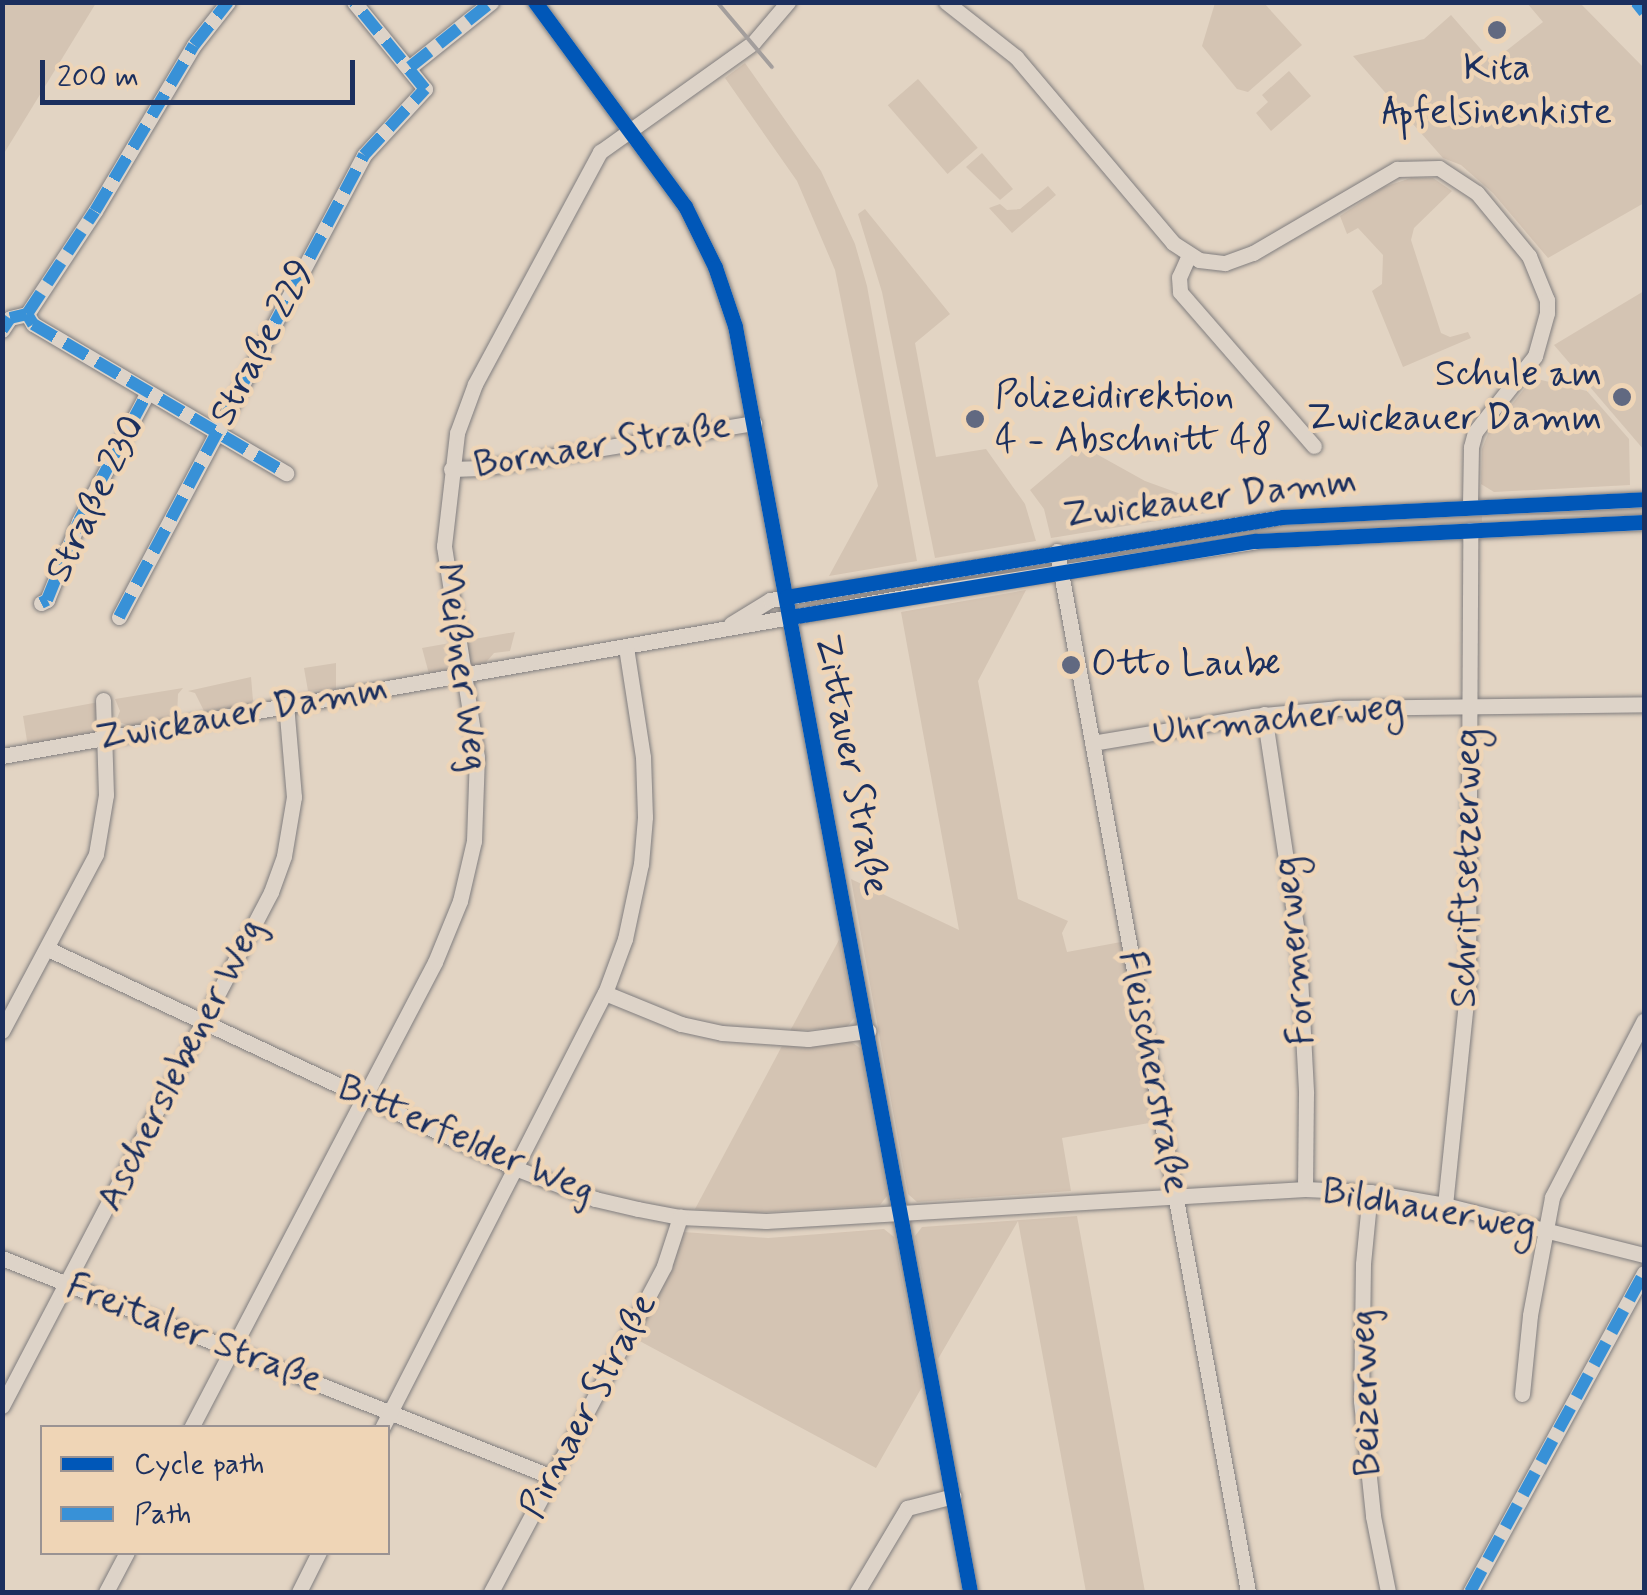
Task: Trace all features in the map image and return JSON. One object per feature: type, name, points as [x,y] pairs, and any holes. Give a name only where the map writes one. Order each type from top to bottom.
[{"type":"street","points":[[2,330],[10,318],[27,314],[95,211],[194,45],[228,2]]},
{"type":"street","points":[[354,2],[410,66],[491,2]]},
{"type":"street","name":"Zittauer Straße","points":[[535,2],[685,206],[715,266],[735,326],[970,1592]]},
{"type":"street","name":"Meißner Weg","points":[[193,1425],[445,940],[469,867],[478,789],[474,733],[444,546],[457,433],[502,329],[594,160],[753,43],[788,2]]},
{"type":"street","points":[[946,2],[1016,57],[1166,234],[1189,255],[1216,264],[1238,260],[1385,174],[1414,166],[1451,173],[1477,193],[1529,256],[1543,286],[1548,313],[1535,356],[1476,432],[1471,447],[1470,506]]},
{"type":"street","name":"Straße 229","points":[[119,617],[371,144],[421,95],[423,83],[410,66]]},
{"type":"street","points":[[1189,255],[1178,277],[1180,292],[1314,446]]},
{"type":"street","points":[[27,314],[33,324],[286,473]]},
{"type":"street","name":"Straße 230","points":[[41,603],[51,592],[79,521],[148,392]]},
{"type":"street","name":"Bornaer Straße","points":[[450,468],[482,468],[754,423]]},
{"type":"street","name":"Zwickauer Damm","points":[[718,631],[760,604],[786,597],[1058,550],[1282,517],[1644,500]]},
{"type":"street","name":"Zwickauer Damm","points":[[2,756],[790,617],[1256,541],[1644,522]]},
{"type":"street","name":"Schriftsetzerweg","points":[[1445,1205],[1468,984],[1470,530]]},
{"type":"street","name":"Fleischerstraße","points":[[1058,550],[1248,1592]]},
{"type":"street","points":[[384,1425],[605,992],[634,903],[645,816],[643,757],[626,647]]},
{"type":"street","points":[[2,1031],[9,1003],[48,949],[96,854],[106,795],[103,700]]},
{"type":"street","name":"Ascherslebener Weg","points":[[2,1406],[271,892],[284,856],[295,778],[286,704]]},
{"type":"street","name":"Uhrmacherweg","points":[[1092,743],[1264,714],[1469,705],[1644,704]]},
{"type":"street","name":"Formerweg","points":[[1264,714],[1298,938],[1306,1093],[1304,1189]]},
{"type":"street","name":"Bitterfelder Weg","points":[[48,949],[515,1168],[595,1199],[680,1217],[766,1221],[1032,1206]]},
{"type":"street","points":[[605,992],[681,1024],[722,1033],[808,1039],[868,1031]]},
{"type":"street","points":[[1522,1394],[1544,1229],[1559,1181],[1644,1020]]},
{"type":"street","name":"Bildhauerweg","points":[[1032,1206],[1304,1189],[1370,1192],[1445,1205],[1644,1255]]},
{"type":"street","name":"Beizerweg","points":[[1370,1192],[1361,1303],[1361,1401],[1373,1516],[1388,1592]]},
{"type":"street","name":"Pirnaer Straße","points":[[490,1592],[664,1266],[680,1217]]},
{"type":"street","name":"Freitaler Straße","points":[[2,1258],[552,1476]]},
{"type":"street","points":[[1470,1592],[1644,1273]]},
{"type":"street","points":[[857,1592],[907,1508],[953,1496]]},
{"type":"street","points":[[106,1592],[124,1555]]},
{"type":"street","points":[[299,1592],[318,1555]]},
{"type":"shaded area","points":[[2,3],[96,3],[3,155]]},
{"type":"shaded area","points":[[1215,3],[1264,3],[1302,45],[1248,92],[1237,89],[1202,46]]},
{"type":"shaded area","points":[[1527,3],[1580,3],[1644,68],[1644,203],[1548,258],[1493,193],[1461,165],[1443,158],[1353,56],[1424,39],[1451,15],[1492,62],[1543,22]]},
{"type":"shaded area","points":[[745,63],[821,171],[855,244],[867,286],[917,561],[829,576],[878,486],[835,270],[797,181],[725,78]]},
{"type":"shaded area","points":[[1289,71],[1311,96],[1271,131],[1256,113],[1268,102],[1262,95]]},
{"type":"shaded area","points":[[918,79],[978,148],[948,174],[888,105]]},
{"type":"shaded area","points":[[982,153],[1013,189],[1000,200],[966,167]]},
{"type":"shaded area","points":[[1411,178],[1433,178],[1452,191],[1414,228],[1411,240],[1441,333],[1450,337],[1468,332],[1471,338],[1403,367],[1372,291],[1382,284],[1383,255],[1358,228],[1347,234],[1340,216],[1384,187]]},
{"type":"shaded area","points":[[1048,186],[1056,195],[1012,233],[989,208],[1000,204],[1007,210],[1020,209]]},
{"type":"shaded area","points":[[865,209],[950,314],[915,343],[936,457],[986,449],[1025,504],[1036,541],[935,558],[882,292],[858,214]]},
{"type":"shaded area","name":"Schule am Zwickauer Damm","points":[[1644,291],[1644,450],[1554,345]]},
{"type":"shaded area","points":[[1533,378],[1587,391],[1629,439],[1630,485],[1494,492],[1481,484],[1482,449],[1488,434]]},
{"type":"shaded area","points":[[1082,446],[1145,481],[1225,510],[1051,538],[1044,509],[1030,490]]},
{"type":"shaded area","points":[[1490,504],[1644,504],[1644,515],[1490,515]]},
{"type":"shaded area","points":[[1482,511],[1482,522],[1309,531],[1077,563],[1075,553],[1297,521]]},
{"type":"shaded area","points":[[1038,559],[1040,570],[807,611],[806,600]]},
{"type":"shaded area","points":[[1026,590],[978,681],[1018,899],[1068,921],[1062,933],[1067,952],[1121,942],[1155,1122],[1062,1138],[1071,1191],[917,1202],[908,1194],[851,879],[959,930],[901,612]]},
{"type":"shaded area","points":[[515,632],[510,651],[494,653],[482,667],[470,664],[463,641]]},
{"type":"shaded area","points":[[450,643],[452,668],[429,674],[422,648]]},
{"type":"shaded area","points":[[336,663],[336,689],[308,691],[304,668]]},
{"type":"shaded area","points":[[251,677],[253,701],[246,706],[204,711],[195,693],[188,691]]},
{"type":"shaded area","points":[[183,688],[178,694],[177,716],[130,726],[116,721],[120,711],[115,699]]},
{"type":"shaded area","points":[[99,702],[100,731],[28,747],[23,716]]},
{"type":"shaded area","points":[[839,940],[854,1018],[847,1027],[790,1031]]},
{"type":"shaded area","points":[[850,1041],[860,1048],[887,1196],[880,1205],[756,1213],[695,1209],[782,1046]]},
{"type":"shaded area","points":[[1077,1216],[1145,1592],[1086,1592],[1018,1221],[938,1359],[915,1236],[922,1227]]},
{"type":"shaded area","points":[[884,1229],[894,1237],[922,1387],[876,1468],[634,1338],[683,1232],[768,1238]]},
{"type":"railway","points":[[717,2],[772,67]]},
{"type":"marked path","points":[[2,330],[10,318],[27,314],[95,211],[194,45],[228,2]]},
{"type":"marked path","points":[[119,617],[364,155],[425,89],[354,2]]},
{"type":"marked path","points":[[410,67],[491,2]]},
{"type":"marked path","points":[[1636,2],[1644,12]]},
{"type":"marked path","points":[[27,314],[33,324],[286,473]]},
{"type":"marked path","points":[[41,603],[47,600],[79,521],[148,392]]},
{"type":"marked path","points":[[1470,1592],[1644,1273]]},
{"type":"cycle path","points":[[535,2],[685,206],[715,267],[735,326],[970,1592]]},
{"type":"cycle path","points":[[786,597],[1282,517],[1644,499]]},
{"type":"cycle path","points":[[790,617],[1256,541],[1644,522]]},
{"type":"place","name":"Kita Apfelsinenkiste","points":[[1497,30]]},
{"type":"place","name":"Schule am Zwickauer Damm","points":[[1622,397]]},
{"type":"place","name":"Polizeidirektion 4 - Abschnitt 48","points":[[975,419]]},
{"type":"place","name":"Otto Laube","points":[[1071,665]]}]
